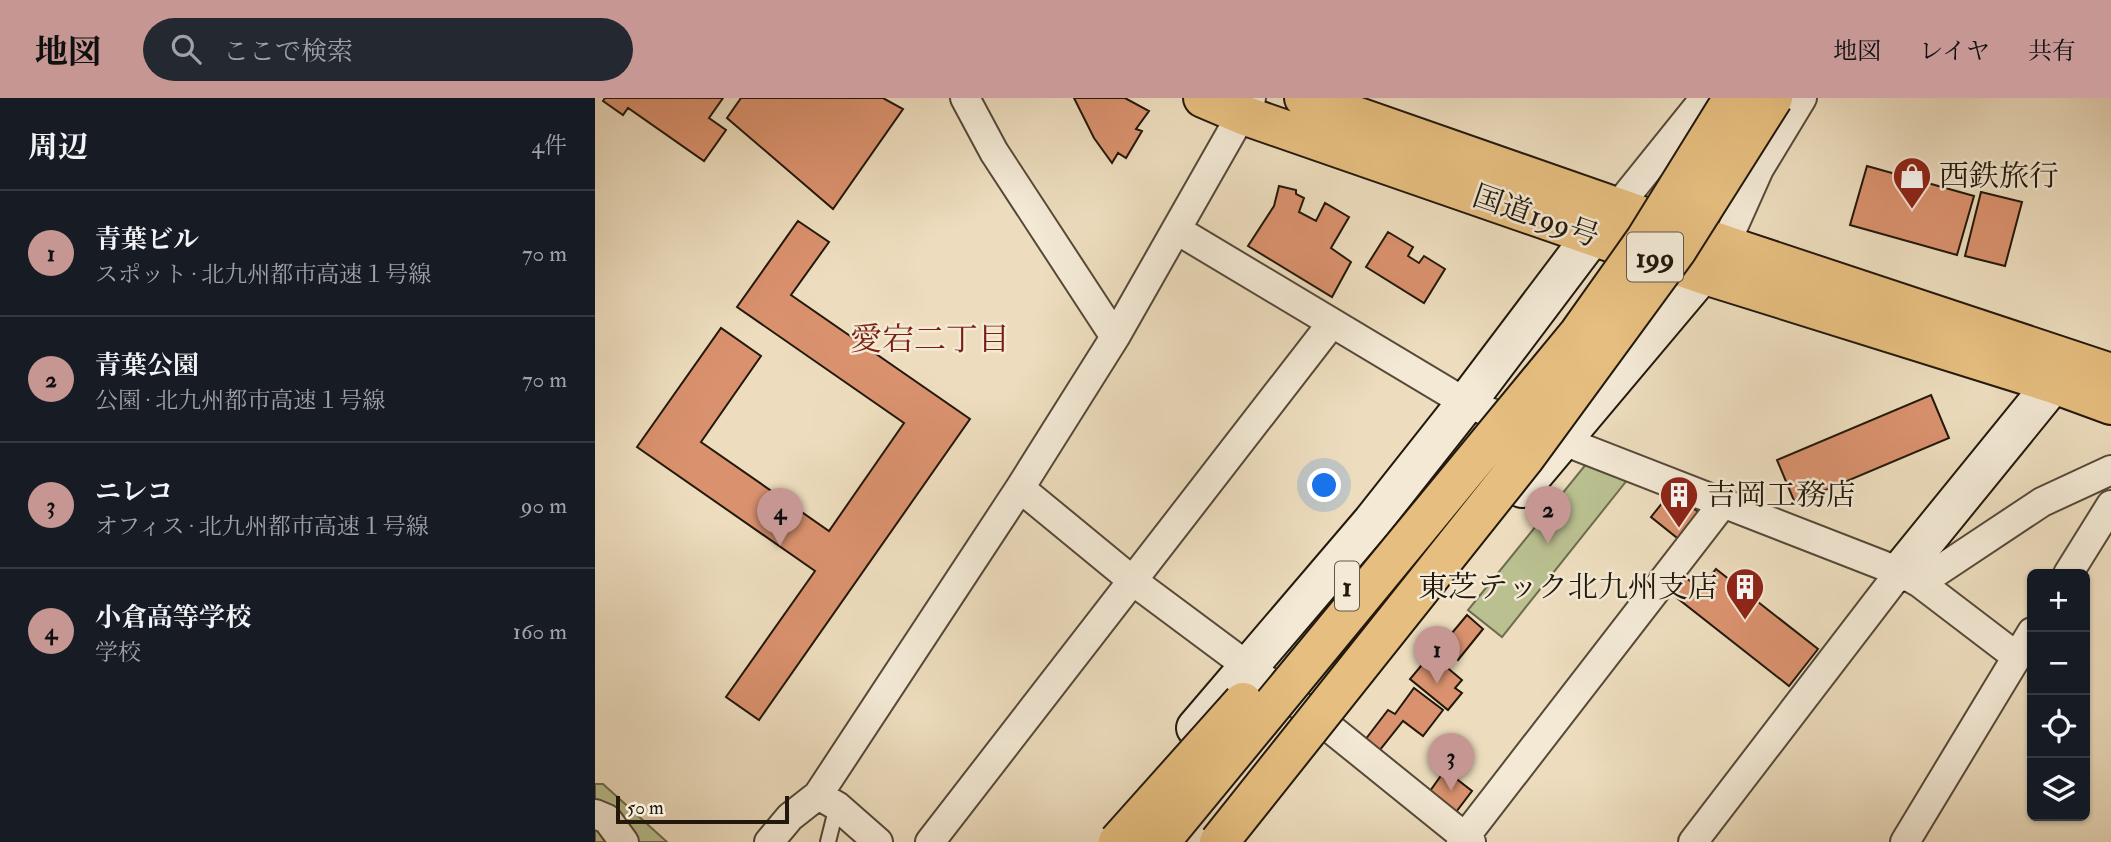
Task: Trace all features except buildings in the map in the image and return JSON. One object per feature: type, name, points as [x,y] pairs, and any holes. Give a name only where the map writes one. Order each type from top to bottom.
[{"type":"highway","name":"国道199号","points":[[1203,98],[1247,106],[1592,236],[1713,259],[2111,373]]},
{"type":"highway","name":"国道199号","points":[[1304,98],[1617,208],[1713,259],[2111,405]]},
{"type":"highway","points":[[1592,342],[1645,240],[1733,98]]},
{"type":"highway","points":[[1592,342],[1677,250],[1773,98]]},
{"type":"highway","name":"1","points":[[1118,842],[1289,650],[1592,342]]},
{"type":"highway","name":"1","points":[[1160,842],[1592,342]]},
{"type":"highway","name":"1","points":[[1175,842],[1592,342]]},
{"type":"highway","name":"1","points":[[1219,842],[1462,539],[1592,342]]},
{"type":"street","points":[[965,98],[993,152],[1115,337]]},
{"type":"street","points":[[1100,842],[1372,522],[1592,236],[1705,98]]},
{"type":"street","points":[[1227,842],[1713,259],[1759,169],[1802,98]]},
{"type":"street","points":[[769,842],[789,817],[827,800],[1115,337],[1247,106]]},
{"type":"street","points":[[1678,130],[1759,169]]},
{"type":"street","points":[[1177,230],[1466,403],[1724,502],[1910,578],[2017,657]]},
{"type":"street","points":[[930,842],[1332,323]]},
{"type":"street","points":[[1693,842],[1910,578],[2051,383]]},
{"type":"street","points":[[1910,578],[2042,502],[2111,470]]},
{"type":"street","points":[[1020,488],[1133,581],[1325,724],[1466,840],[1724,502]]},
{"type":"street","points":[[2071,569],[2111,505]]},
{"type":"street","points":[[1905,842],[2027,640]]},
{"type":"street","points":[[827,800],[878,842]]},
{"type":"street","points":[[595,814],[607,819],[624,842]]},
{"type":"lane","points":[[827,800],[828,842]]},
{"type":"green space","points":[[1587,463],[1628,479],[1502,637],[1468,610]]},
{"type":"green space","points":[[595,784],[603,784],[667,842],[595,842]]},
{"type":"place","name":"西鉄旅行","points":[[1912,210]]},
{"type":"place","name":"吉岡工務店","points":[[1679,529]]},
{"type":"place","name":"青葉公園","points":[[1548,544]]},
{"type":"place","name":"小倉高等学校","points":[[780,546]]},
{"type":"place","name":"東芝テック北九州支店","points":[[1745,621]]},
{"type":"place","name":"青葉ビル","points":[[1437,684]]},
{"type":"place","name":"ニレコ","points":[[1451,791]]},
{"type":"district","name":"愛宕二丁目","points":[[930,339]]}]
